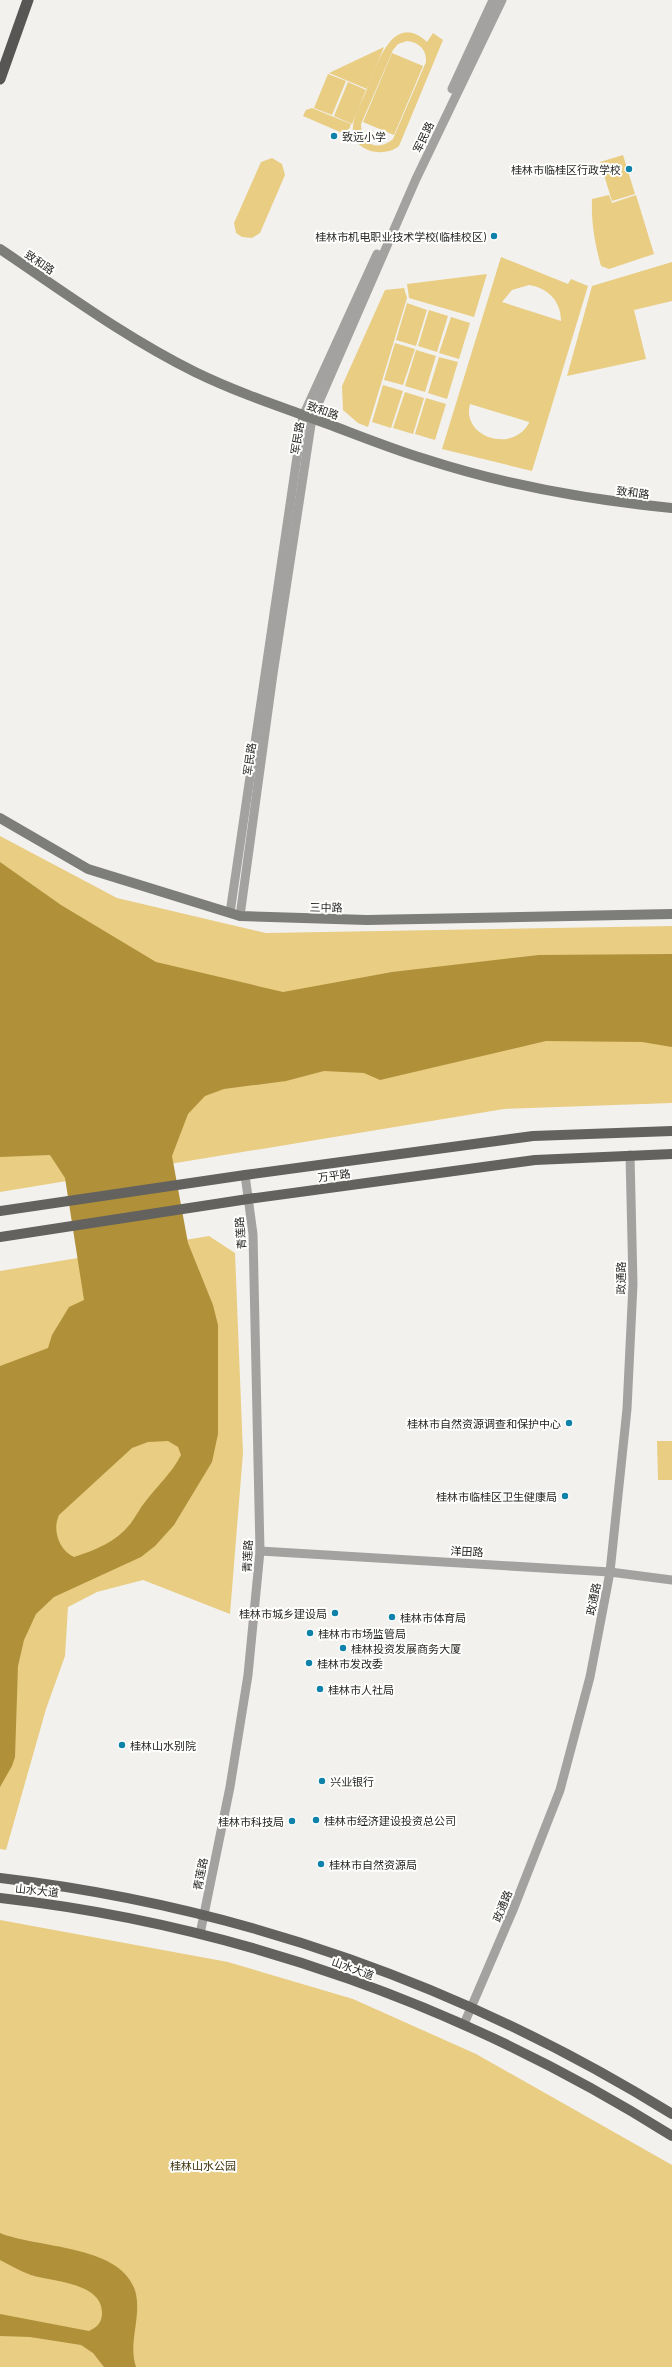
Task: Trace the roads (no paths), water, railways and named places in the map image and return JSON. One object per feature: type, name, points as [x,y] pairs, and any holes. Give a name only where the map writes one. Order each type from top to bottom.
[{"type":"highway","points":[[0,80],[28,0]]},
{"type":"main road","name":"致和路","points":[[0,249],[108,323],[196,372],[308,417],[424,459],[484,476],[548,491],[625,504],[672,508]]},
{"type":"main road","name":"三中路","points":[[0,818],[88,869],[240,916],[367,920],[672,914]]},
{"type":"main road","name":"万平路","points":[[0,1211],[245,1174],[533,1136],[672,1131]]},
{"type":"main road","name":"万平路","points":[[0,1237],[248,1199],[535,1160],[672,1154]]},
{"type":"main road","name":"山水大道","points":[[0,1878],[71,1887],[204,1915],[295,1939],[472,2006],[634,2090],[672,2114]]},
{"type":"main road","name":"山水大道","points":[[0,1898],[68,1906],[200,1934],[290,1958],[377,1989],[464,2024],[541,2062],[624,2106],[672,2136]]},
{"type":"street","name":"军民路","points":[[230,913],[308,417],[493,0]]},
{"type":"street","name":"军民路","points":[[240,916],[308,417],[416,178],[502,0]]},
{"type":"street","name":"政通路","points":[[464,2024],[513,1910],[560,1790],[590,1677],[610,1572],[627,1409],[633,1284],[630,1155]]},
{"type":"street","name":"青莲路","points":[[200,1934],[230,1787],[248,1675],[260,1550],[253,1234],[245,1174]]},
{"type":"street","name":"洋田路","points":[[260,1550],[610,1572],[672,1580]]},
{"type":"place","name":"致远小学","points":[[334,136]]},
{"type":"place","name":"桂林市临桂区行政学校","points":[[629,169]]},
{"type":"place","name":"桂林市机电职业技术学校(临桂校区)","points":[[494,236]]},
{"type":"place","name":"桂林市自然资源调查和保护中心","points":[[569,1423]]},
{"type":"place","name":"桂林市临桂区卫生健康局","points":[[565,1496]]},
{"type":"place","name":"桂林市城乡建设局","points":[[335,1613]]},
{"type":"place","name":"桂林市体育局","points":[[392,1617]]},
{"type":"place","name":"桂林市市场监管局","points":[[310,1633]]},
{"type":"place","name":"桂林投资发展商务大厦","points":[[343,1648]]},
{"type":"place","name":"桂林市发改委","points":[[309,1663]]},
{"type":"place","name":"桂林市人社局","points":[[320,1689]]},
{"type":"place","name":"桂林山水别院","points":[[122,1745]]},
{"type":"place","name":"兴业银行","points":[[322,1781]]},
{"type":"place","name":"桂林市经济建设投资总公司","points":[[316,1820]]},
{"type":"place","name":"桂林市科技局","points":[[292,1821]]},
{"type":"place","name":"桂林市自然资源局","points":[[321,1864]]},
{"type":"park label","name":"桂林山水公园","points":[[203,2165]]}]
